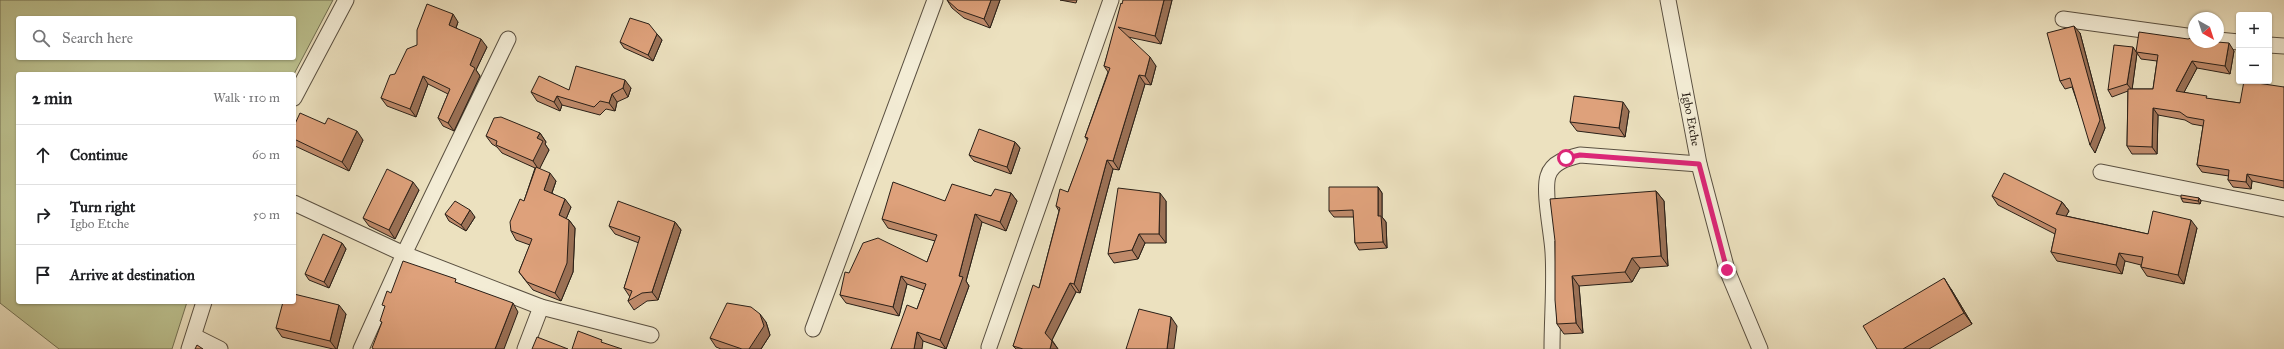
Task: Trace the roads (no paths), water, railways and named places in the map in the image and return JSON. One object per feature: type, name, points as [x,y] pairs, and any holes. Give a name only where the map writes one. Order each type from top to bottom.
[{"type":"street","points":[[296,94],[346,0]]},
{"type":"street","points":[[813,329],[935,0]]},
{"type":"street","points":[[989,347],[1111,0]]},
{"type":"street","name":"Igbo Etche","points":[[1668,0],[1699,164],[1727,270],[1760,349]]},
{"type":"street","points":[[2064,18],[2188,36]]},
{"type":"street","points":[[361,349],[404,254],[508,39]]},
{"type":"street","points":[[2224,41],[2236,42]]},
{"type":"street","points":[[2272,45],[2284,46]]},
{"type":"street","points":[[1552,349],[1553,253],[1547,186],[1548,175],[1556,164],[1566,158],[1580,155],[1699,164]]},
{"type":"street","points":[[2101,172],[2284,209]]},
{"type":"street","points":[[296,204],[404,254],[541,306],[650,335]]},
{"type":"street","points":[[203,304],[191,342],[220,349]]},
{"type":"street","points":[[525,349],[541,306]]}]
